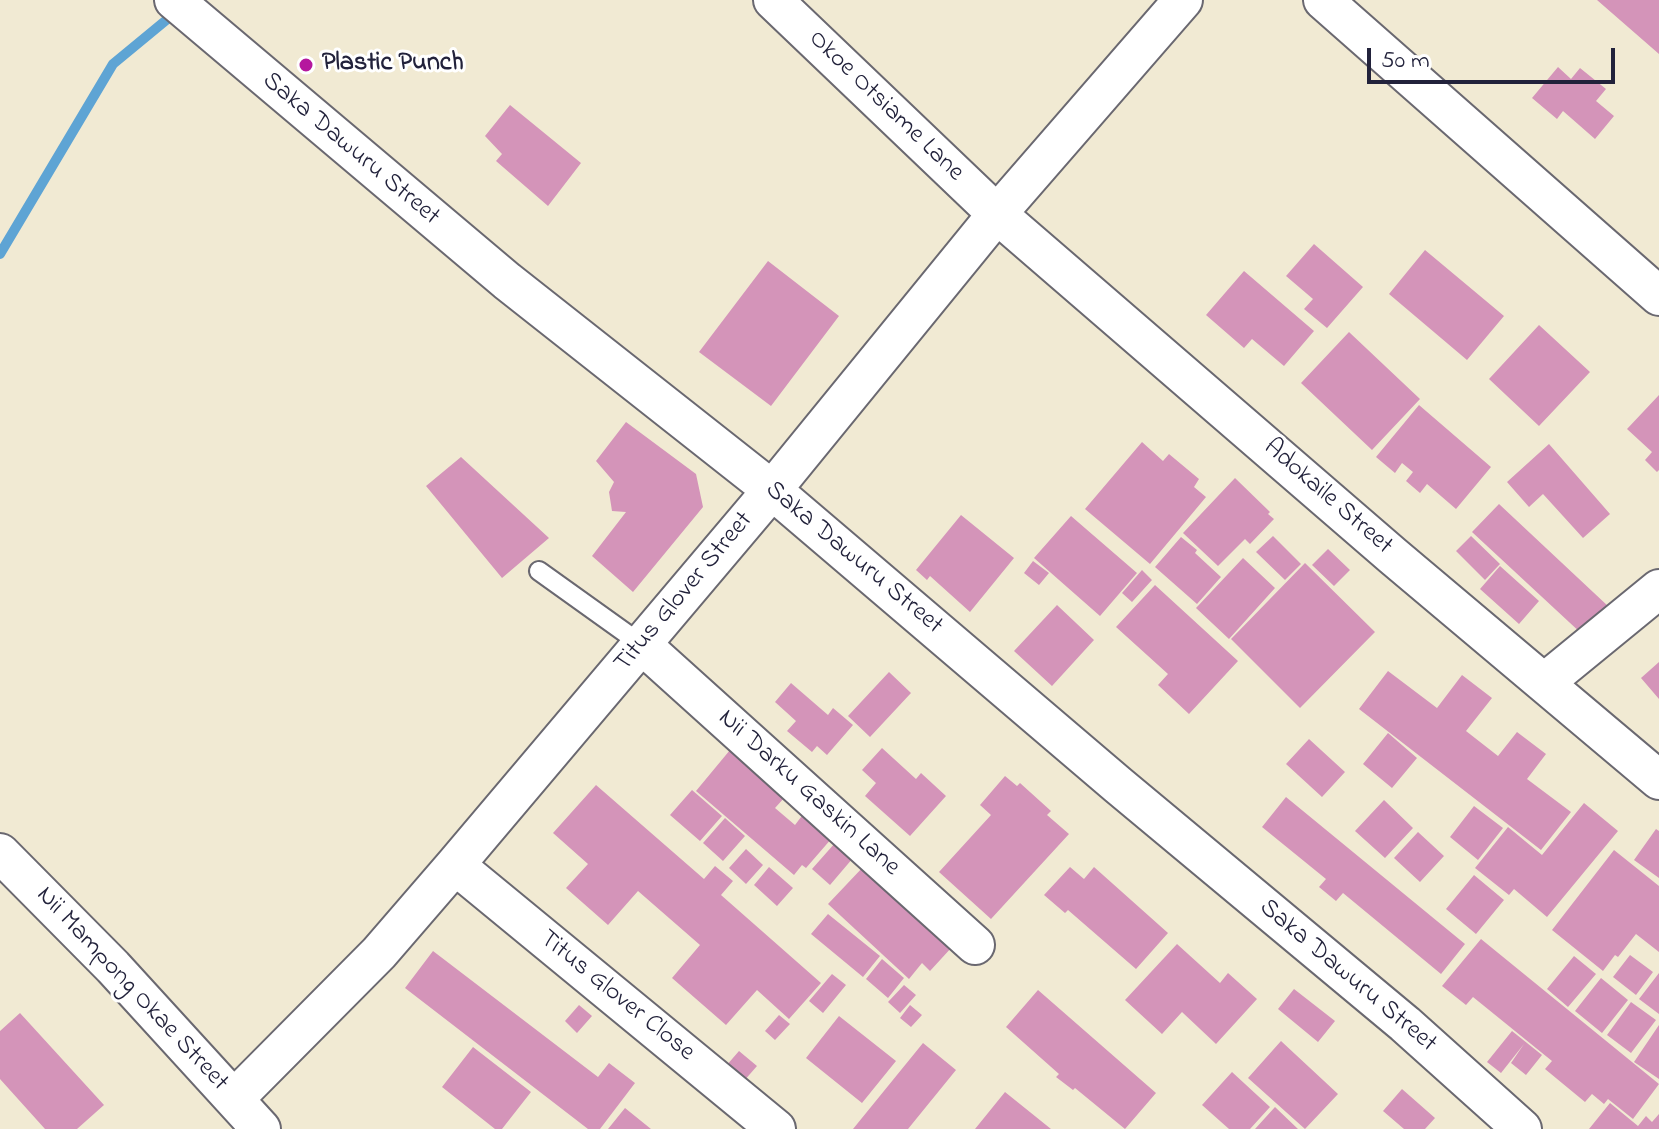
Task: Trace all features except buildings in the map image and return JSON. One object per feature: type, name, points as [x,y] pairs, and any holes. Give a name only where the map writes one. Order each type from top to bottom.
[{"type":"street","name":"Saka Dawuru Street","points":[[174,0],[507,281],[772,490],[1405,1024],[1522,1129]]},
{"type":"street","name":"Okoe Otsiame Lane","points":[[773,0],[997,214]]},
{"type":"street","name":"Titus Glover Street","points":[[234,1099],[379,953],[455,865],[772,490],[997,214],[1183,0]]},
{"type":"street","points":[[1323,0],[1659,296]]},
{"type":"street","name":"Adokaile Street","points":[[997,214],[1393,556],[1659,780]]},
{"type":"street","points":[[1544,683],[1659,589]]},
{"type":"street","name":"Nii Darku Gaskin Lane","points":[[641,644],[975,945]]},
{"type":"street","name":"Nii Mampong Okae Street","points":[[0,853],[113,967],[261,1129]]},
{"type":"street","name":"Titus Glover Close","points":[[455,865],[776,1129]]},
{"type":"lane","points":[[539,571],[641,644]]},
{"type":"waterway","points":[[0,254],[113,64],[176,12]]},
{"type":"place","name":"Plastic Punch","points":[[306,65]]}]
